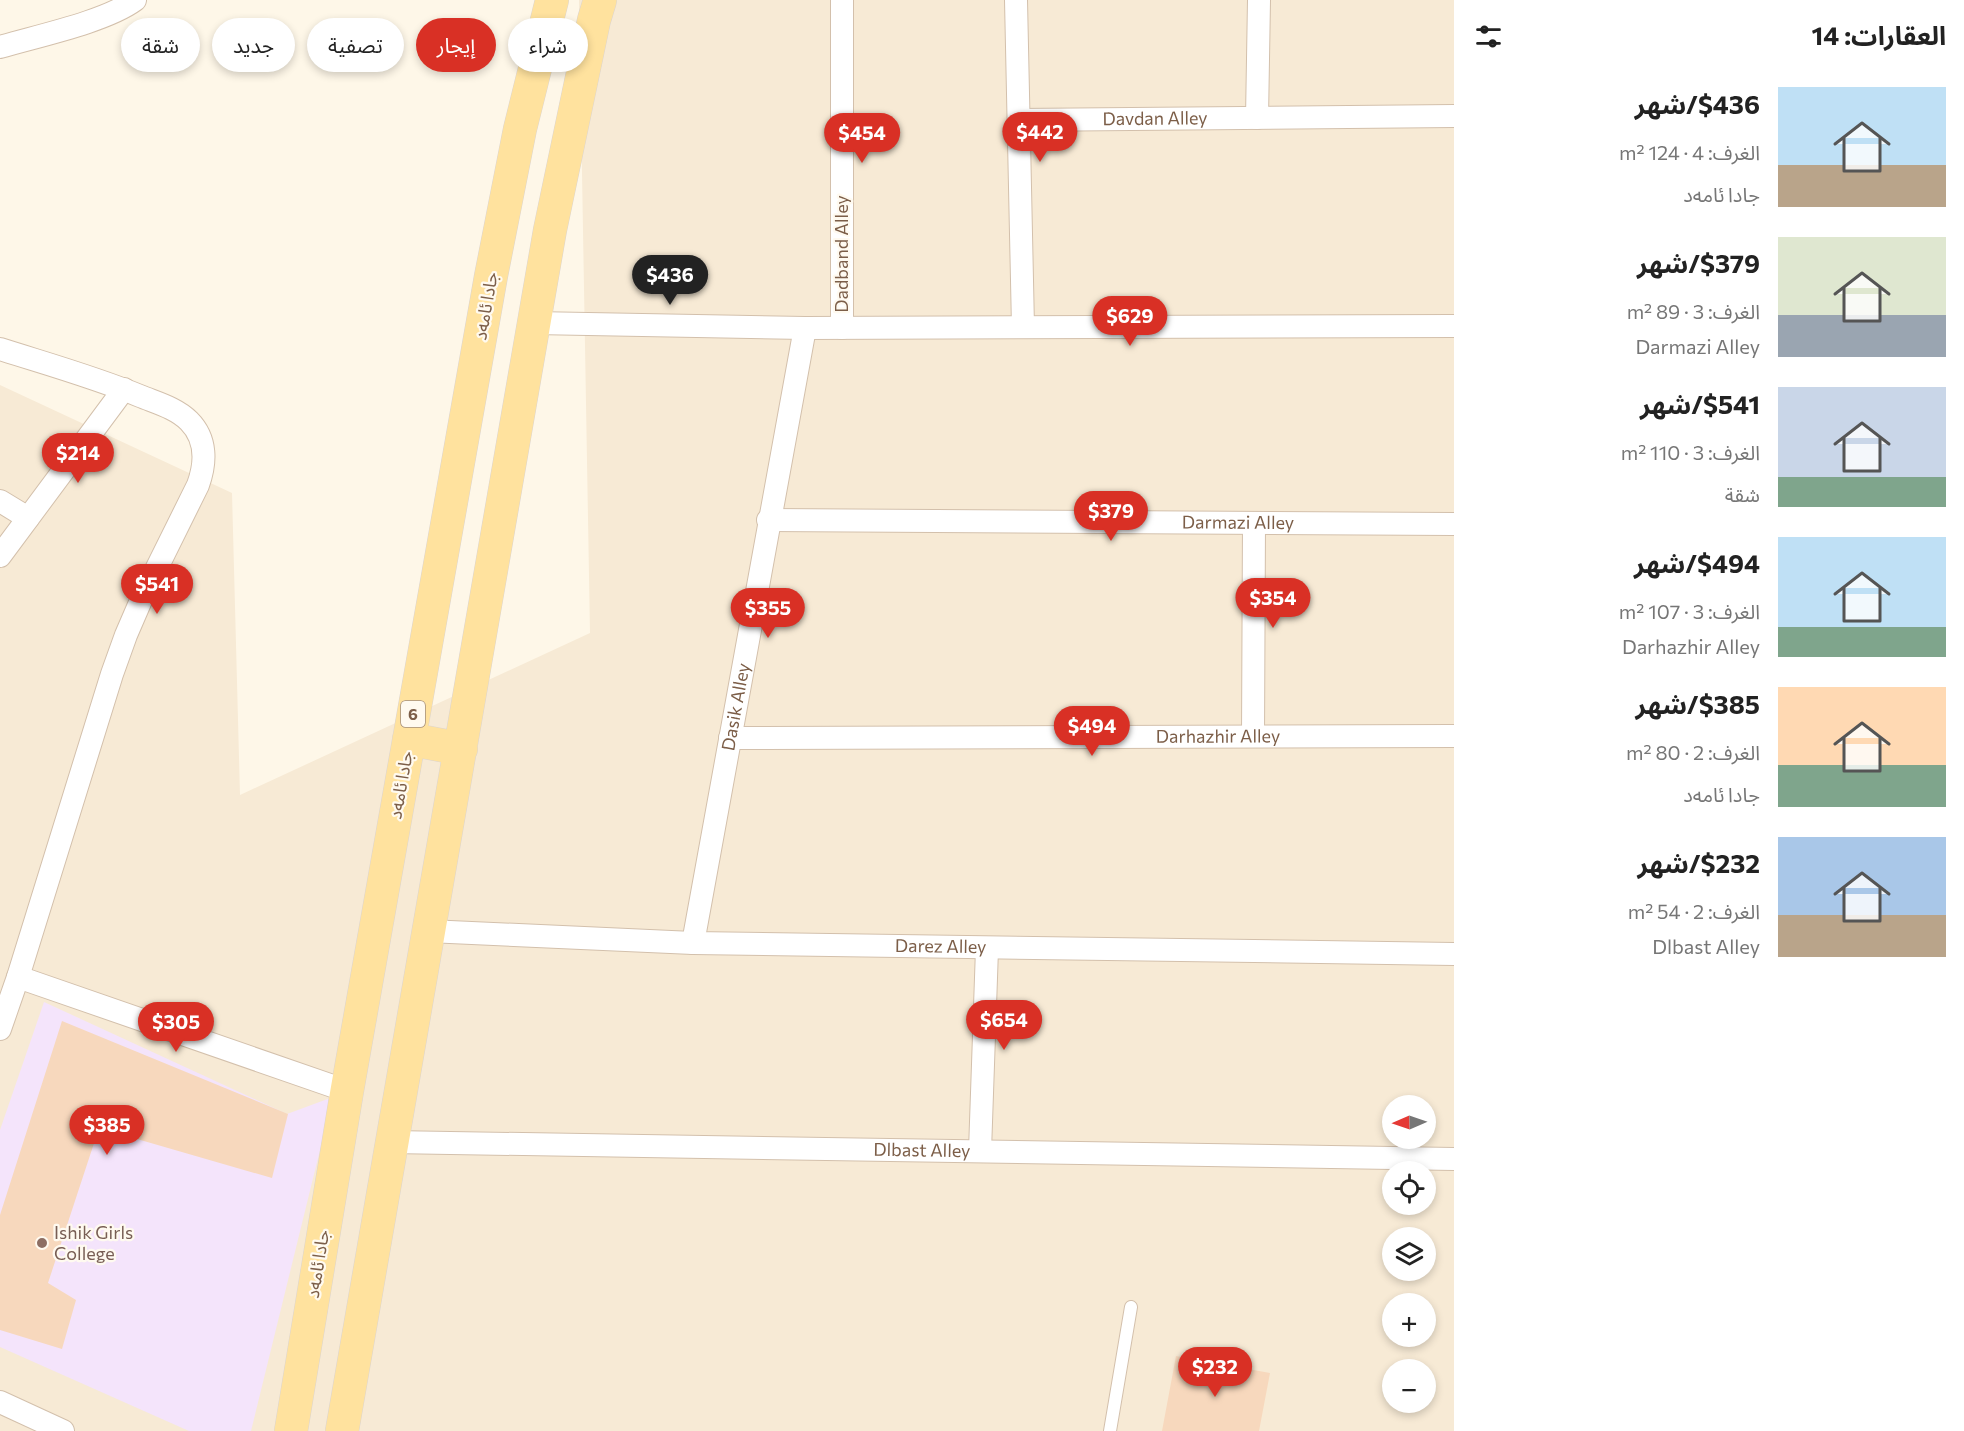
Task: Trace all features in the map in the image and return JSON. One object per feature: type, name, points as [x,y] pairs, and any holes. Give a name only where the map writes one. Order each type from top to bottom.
[{"type":"main road","name":"جادا ئامەد","points":[[291,1431],[347,1091],[503,213],[552,0]]},
{"type":"main road","points":[[342,1431],[534,323],[553,219],[600,0]]},
{"type":"main road","points":[[425,651],[476,658]]},
{"type":"main road","points":[[409,739],[461,749]]},
{"type":"street","points":[[0,47],[93,20],[135,0]]},
{"type":"street","name":"Dadband Alley","points":[[842,0],[842,328]]},
{"type":"street","points":[[1016,0],[1023,327]]},
{"type":"street","points":[[1257,118],[1259,0]]},
{"type":"street","name":"Davdan Alley","points":[[1018,120],[1454,116]]},
{"type":"street","points":[[534,323],[805,328],[1454,326]]},
{"type":"street","name":"Dasik Alley","points":[[693,943],[768,520],[805,328]]},
{"type":"street","points":[[0,349],[99,379],[178,411],[191,423],[200,437],[204,453],[204,470],[198,485],[126,635],[0,1029]]},
{"type":"street","points":[[0,556],[124,389]]},
{"type":"street","points":[[0,501],[28,518]]},
{"type":"street","name":"Darmazi Alley","points":[[768,520],[1454,524]]},
{"type":"street","points":[[1253,736],[1254,522]]},
{"type":"street","name":"Darhazhir Alley","points":[[730,738],[1454,736]]},
{"type":"street","name":"Darez Alley","points":[[428,931],[693,943],[1454,954]]},
{"type":"street","points":[[980,1151],[987,948]]},
{"type":"street","points":[[18,977],[347,1091]]},
{"type":"street","name":"Dlbast Alley","points":[[391,1142],[1454,1159]]},
{"type":"street","points":[[0,1402],[21,1422],[63,1431]]},
{"type":"lane","points":[[1110,1431],[1131,1308]]},
{"type":"shaded area","points":[[579,0],[1454,0],[1454,1431],[0,1431],[0,385],[232,493],[240,795],[590,633],[580,72],[588,72],[588,18],[579,18]]},
{"type":"shaded area","points":[[44,1002],[287,1114],[333,1097],[251,1431],[189,1431],[0,1347],[0,1130]]},
{"type":"building","points":[[62,1021],[288,1114],[272,1178],[99,1128],[48,1283],[76,1300],[62,1349],[0,1330],[0,1215]]},
{"type":"building","points":[[1176,1356],[1270,1373],[1259,1431],[1162,1431]]},
{"type":"place","name":"Ishik Girls College","points":[[42,1243]]}]
